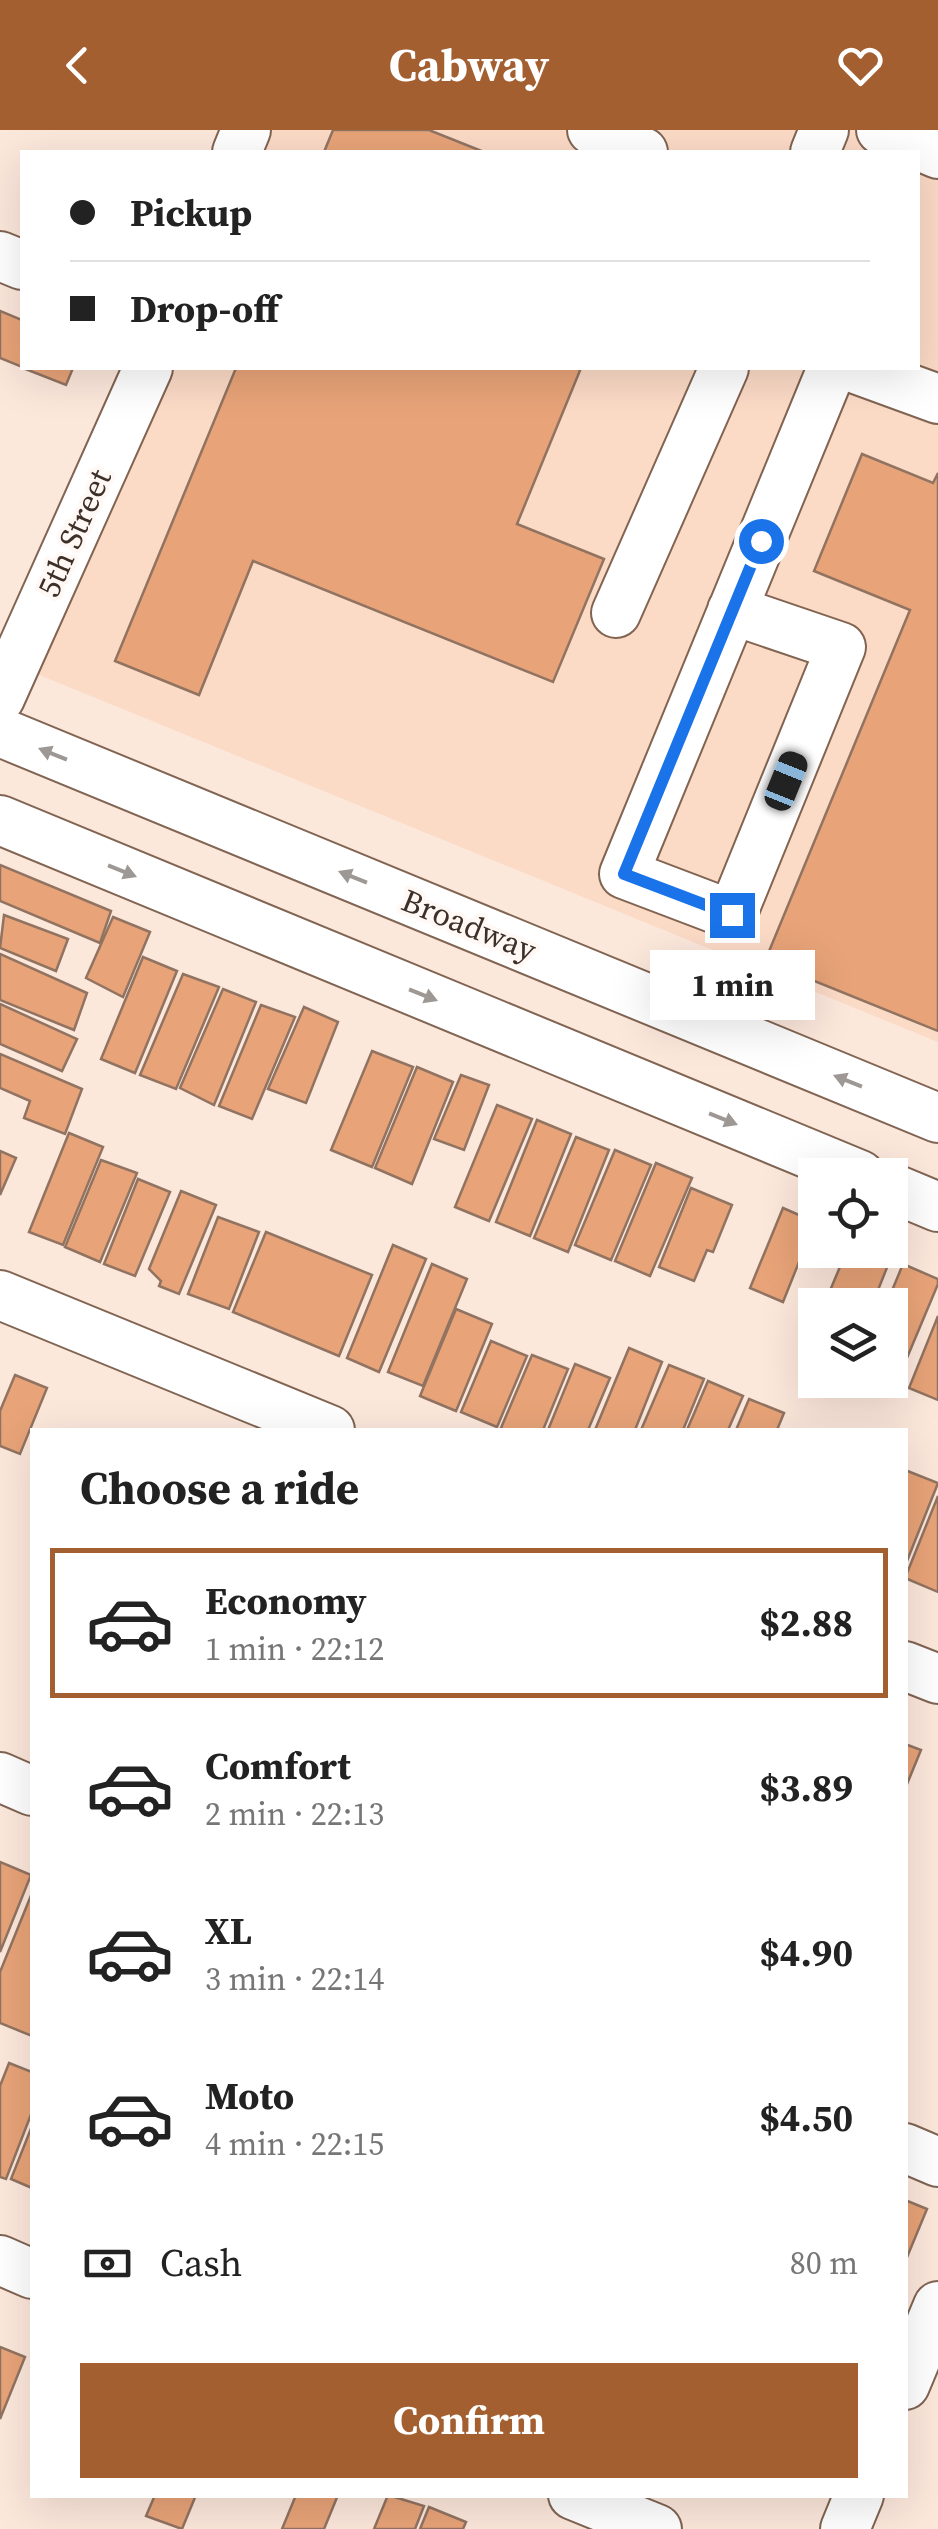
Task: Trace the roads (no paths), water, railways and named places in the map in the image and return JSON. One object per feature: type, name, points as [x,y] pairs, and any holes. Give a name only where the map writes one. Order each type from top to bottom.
[{"type":"street","points":[[592,130],[638,150]]},
{"type":"street","points":[[881,130],[938,154]]},
{"type":"street","name":"5th Street","points":[[0,698],[147,370]]},
{"type":"street","points":[[616,612],[723,370]]},
{"type":"street","points":[[732,610],[841,646],[732,915],[624,874],[732,610],[831,370]]},
{"type":"street","points":[[860,370],[938,398]]},
{"type":"street","name":"Broadway","points":[[0,732],[938,1118]]},
{"type":"street","points":[[0,820],[819,1158]]},
{"type":"street","points":[[908,1195],[938,1207]]},
{"type":"street","points":[[0,1295],[325,1428]]},
{"type":"street","points":[[908,1667],[938,1680]]},
{"type":"street","points":[[0,1777],[30,1789]]},
{"type":"street","points":[[908,2149],[938,2162]]},
{"type":"street","points":[[0,2260],[30,2273]]},
{"type":"street","points":[[908,2378],[938,2306]]},
{"type":"street","points":[[581,2498],[656,2529]]},
{"type":"street","points":[[845,2529],[858,2498]]}]
